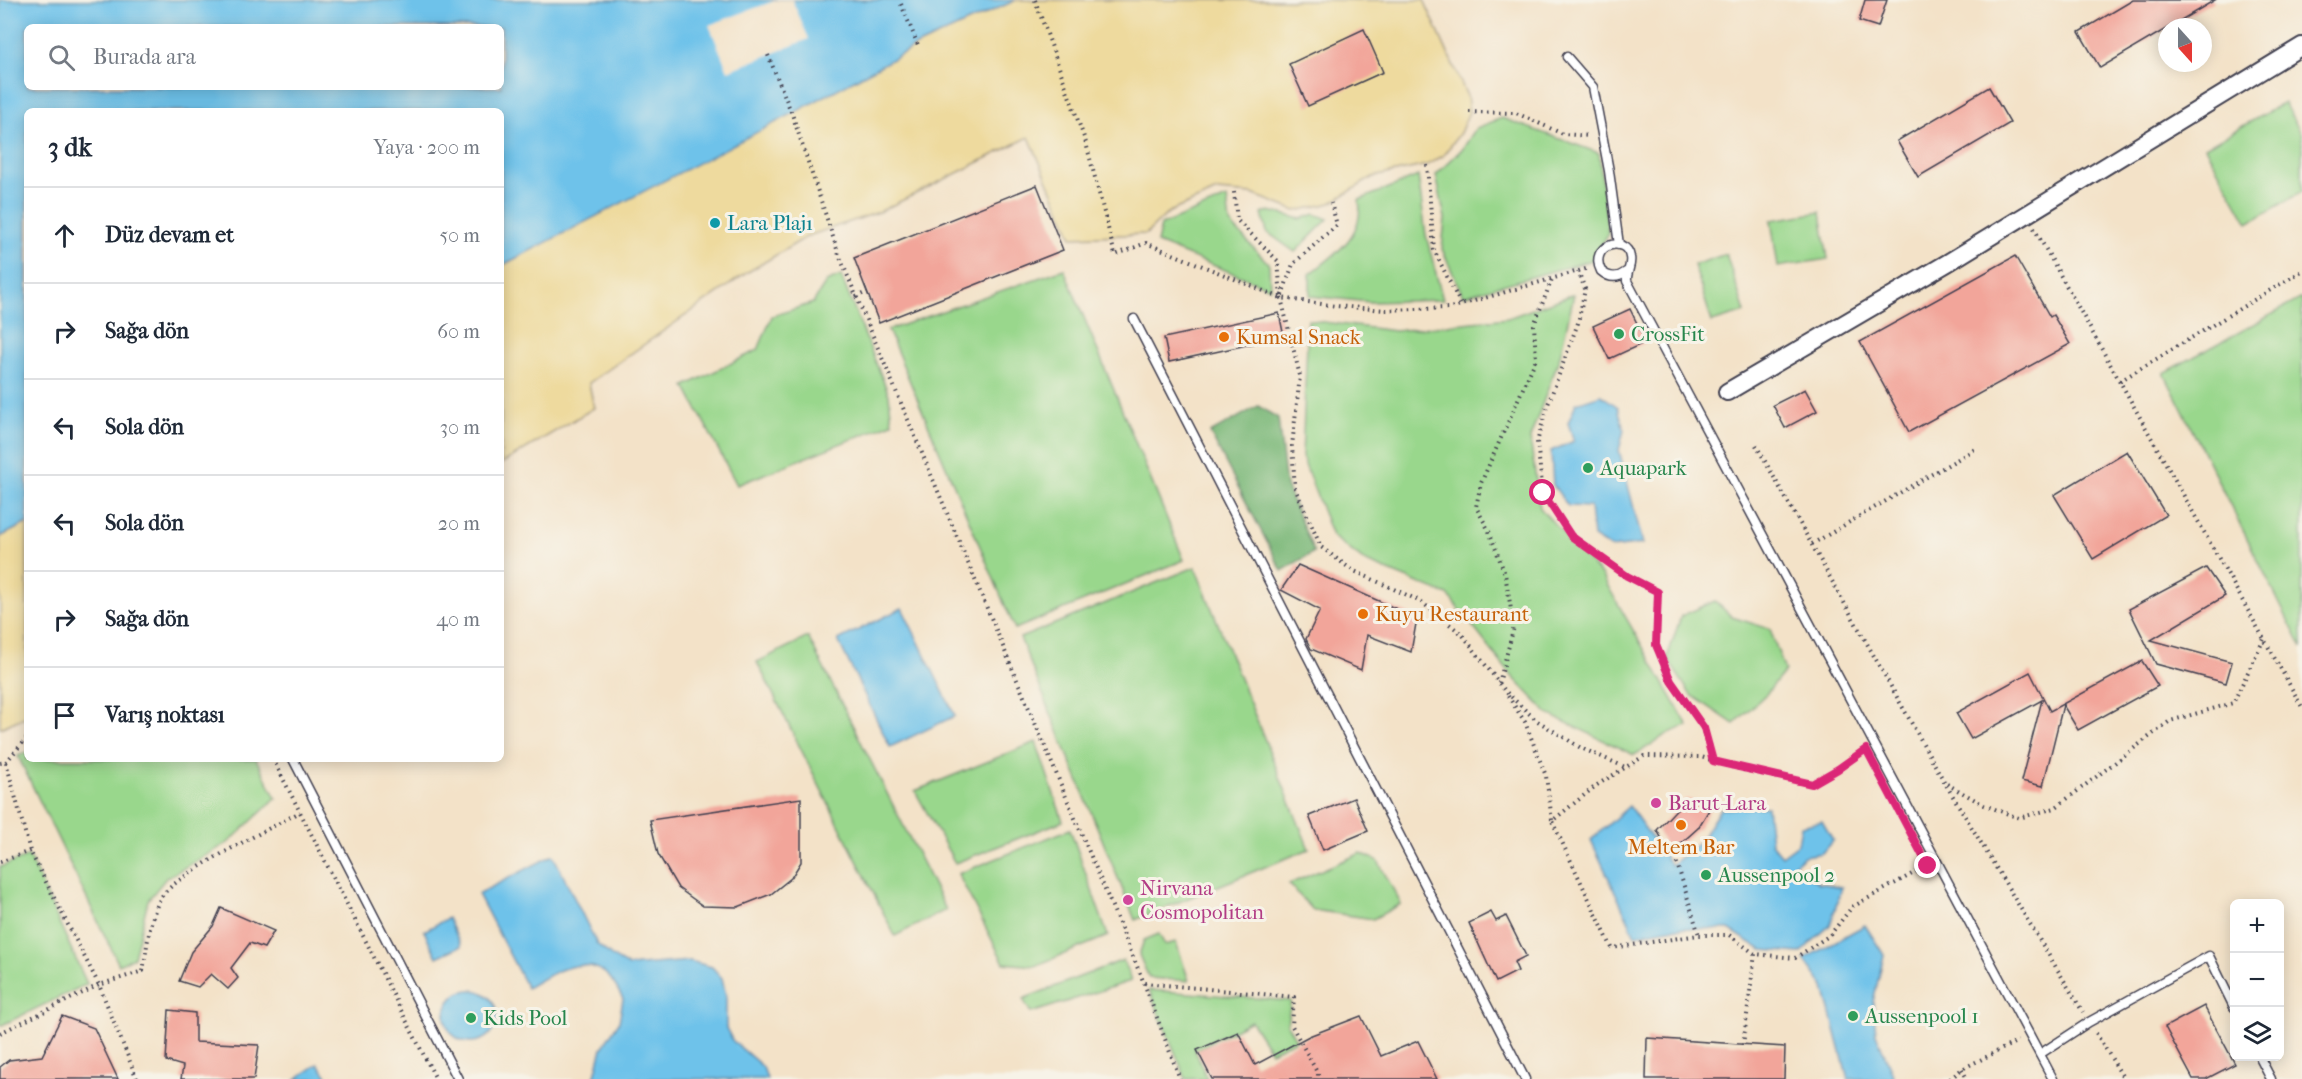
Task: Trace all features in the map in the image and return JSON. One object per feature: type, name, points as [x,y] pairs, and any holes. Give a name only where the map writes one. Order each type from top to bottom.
[{"type":"street","points":[[1727,392],[2302,46]]},
{"type":"lane","points":[[1566,57],[1593,87],[1603,137],[1618,245]]},
{"type":"lane","points":[[1626,272],[1616,277],[1605,275],[1598,265],[1599,254],[1603,249],[1608,245],[1618,245],[1628,251],[1631,262],[1626,272],[1627,281],[2053,1079]]},
{"type":"lane","points":[[1134,319],[1525,1079]]},
{"type":"lane","points":[[295,762],[458,1079]]},
{"type":"lane","points":[[2040,1054],[2089,1022],[2209,956],[2230,997]]},
{"type":"lane","points":[[2262,1061],[2271,1079]]},
{"type":"path","points":[[1035,0],[1086,143],[1115,255],[1146,243],[1281,298],[1385,310],[1450,308],[1598,265]]},
{"type":"path","points":[[901,4],[918,45]]},
{"type":"path","points":[[768,55],[792,114],[839,255],[1144,983],[1180,1079]]},
{"type":"path","points":[[1469,112],[1516,113],[1563,134],[1603,137]]},
{"type":"path","points":[[1427,165],[1434,250],[1461,305]]},
{"type":"path","points":[[1234,192],[1237,220],[1278,261],[1281,298],[1300,376],[1292,446],[1295,488],[1322,547],[1352,570],[1420,601],[1462,634],[1506,692],[1536,720],[1581,748],[1626,768]]},
{"type":"path","points":[[1281,298],[1293,264],[1337,225],[1331,203]]},
{"type":"path","points":[[2026,214],[2302,707]]},
{"type":"path","points":[[1578,271],[1585,289],[1578,323],[1547,407],[1537,442],[1543,493],[1571,536],[1627,576],[1658,592],[1656,645],[1671,681],[1704,728],[1713,761]]},
{"type":"path","points":[[2120,381],[2302,271]]},
{"type":"path","points":[[1552,279],[1534,325],[1536,359],[1481,483],[1476,507],[1490,531],[1505,574],[1514,627],[1498,681],[1525,722],[1546,776],[1552,821],[1612,948],[1699,935],[1729,935],[1755,954],[1795,958],[1830,935],[1852,907],[1928,866],[1923,856]]},
{"type":"path","points":[[856,297],[867,292]]},
{"type":"path","points":[[1756,445],[1945,783],[2124,1079]]},
{"type":"path","points":[[1812,544],[1975,449]]},
{"type":"path","points":[[1945,783],[1984,805],[2019,818],[2055,808],[2170,721],[2233,703],[2264,639]]},
{"type":"path","points":[[0,763],[6,762],[24,741]]},
{"type":"path","points":[[1552,821],[1597,785],[1644,756],[1701,757],[1812,784],[1866,749],[1871,759]]},
{"type":"path","points":[[6,762],[30,851],[99,986],[136,1079]]},
{"type":"path","points":[[275,762],[436,1079]]},
{"type":"path","points":[[0,1033],[99,986],[143,971],[160,898],[190,872],[300,812]]},
{"type":"path","points":[[0,862],[30,851]]},
{"type":"path","points":[[1675,856],[1699,935]]},
{"type":"path","points":[[1743,1045],[1755,954]]},
{"type":"path","points":[[1144,983],[1294,997],[1292,1026],[1318,1074],[1318,1079]]},
{"type":"path","points":[[1950,1079],[1962,1069],[2029,1035]]},
{"type":"path","points":[[1962,1069],[1967,1079]]},
{"type":"green space","points":[[2284,103],[2302,135],[2302,192],[2248,223],[2205,147]]},
{"type":"green space","points":[[1502,118],[1599,153],[1608,234],[1593,260],[1463,296],[1442,249],[1445,218],[1436,175],[1464,147],[1476,128]]},
{"type":"green space","points":[[1418,176],[1426,235],[1443,300],[1370,302],[1310,296],[1310,274],[1338,251],[1353,234],[1360,213],[1359,200]]},
{"type":"green space","points":[[1227,198],[1230,223],[1269,264],[1270,288],[1157,243],[1161,225]]},
{"type":"green space","points":[[1269,211],[1301,219],[1315,214],[1328,219],[1295,252],[1267,232],[1262,214]]},
{"type":"green space","points":[[1821,212],[1828,259],[1778,267],[1771,220]]},
{"type":"green space","points":[[1726,254],[1745,312],[1712,322],[1694,265]]},
{"type":"green space","points":[[1064,269],[1184,560],[1015,629],[888,330]]},
{"type":"green space","points":[[841,276],[889,395],[892,423],[737,485],[685,386],[758,350],[772,316],[813,303],[826,282]]},
{"type":"green space","points":[[1574,294],[1560,356],[1530,438],[1540,508],[1602,576],[1688,726],[1666,735],[1634,755],[1548,714],[1511,675],[1448,595],[1366,562],[1332,536],[1302,457],[1308,320],[1395,331],[1508,318]]},
{"type":"green space","points":[[2302,298],[2302,648],[2164,373]]},
{"type":"green space","points":[[1258,406],[1278,418],[1286,486],[1314,552],[1282,571],[1210,433]]},
{"type":"green space","points":[[1195,567],[1309,849],[1135,920],[1020,638]]},
{"type":"green space","points":[[1715,601],[1732,617],[1770,629],[1785,671],[1767,693],[1734,724],[1690,694],[1667,658],[1681,616]]},
{"type":"green space","points":[[808,637],[946,910],[895,936],[757,662]]},
{"type":"green space","points":[[1036,742],[1063,821],[955,863],[915,791]]},
{"type":"green space","points":[[24,753],[24,762],[258,762],[276,798],[228,843],[166,878],[148,900],[134,957],[119,965],[18,756]]},
{"type":"green space","points":[[1070,829],[1108,936],[1035,966],[1004,963],[958,874]]},
{"type":"green space","points":[[1361,853],[1378,861],[1401,904],[1373,919],[1313,910],[1289,884]]},
{"type":"green space","points":[[29,856],[87,984],[0,1026],[0,867]]},
{"type":"green space","points":[[1159,934],[1165,945],[1176,942],[1189,981],[1149,978],[1139,955],[1144,940]]},
{"type":"green space","points":[[1123,960],[1131,981],[1031,1013],[1023,999]]},
{"type":"green space","points":[[1149,990],[1291,1001],[1287,1024],[1296,1040],[1271,1052],[1251,1021],[1195,1050],[1207,1079],[1186,1079]]},
{"type":"sand","name":"Lara Plajı","points":[[1016,0],[1424,0],[1467,96],[1469,112],[1460,133],[1443,156],[1427,165],[1373,177],[1331,203],[1296,211],[1252,194],[1217,191],[1169,212],[1146,234],[1072,237],[1029,137],[879,212],[808,236],[748,272],[589,383],[594,408],[504,462],[504,264],[918,45]]},
{"type":"sand","points":[[24,525],[24,717],[0,728],[0,537]]},
{"type":"water","points":[[0,0],[1016,0],[918,45],[792,114],[504,264],[504,108],[24,108],[24,525],[0,537]]},
{"type":"water","name":"Aquapark","points":[[1601,395],[1618,407],[1624,430],[1619,450],[1643,544],[1611,548],[1593,537],[1590,507],[1568,506],[1553,485],[1551,451],[1574,441],[1568,423],[1576,403]]},
{"type":"water","points":[[902,608],[955,716],[890,747],[838,640]]},
{"type":"water","name":"Aussenpool 2","points":[[1629,806],[1671,865],[1700,842],[1720,809],[1767,807],[1771,843],[1782,856],[1798,844],[1801,826],[1822,821],[1833,840],[1822,853],[1804,856],[1792,866],[1819,883],[1842,887],[1830,925],[1800,953],[1762,950],[1729,929],[1674,928],[1635,935],[1591,840]]},
{"type":"water","points":[[553,855],[597,944],[614,958],[628,966],[690,961],[712,967],[722,978],[726,996],[726,1028],[733,1041],[763,1067],[767,1079],[594,1079],[602,1048],[619,1022],[623,999],[615,985],[601,970],[580,965],[557,971],[527,988],[478,894]]},
{"type":"water","points":[[448,918],[461,946],[437,957],[424,931]]},
{"type":"water","name":"Aussenpool 1","points":[[1865,925],[1884,955],[1873,1002],[1876,1034],[1895,1079],[1848,1079],[1824,987],[1804,959]]},
{"type":"water","name":"Kids Pool","points":[[466,990],[476,990],[490,997],[497,1016],[490,1035],[476,1042],[466,1042],[456,1038],[449,1031],[445,1021],[445,1011],[449,1001],[456,994]]},
{"type":"water","points":[[318,1064],[329,1079],[296,1079]]},
{"type":"pier","points":[[777,0],[792,0],[809,39],[728,71],[709,25]]},
{"type":"building","points":[[1865,0],[1887,0],[1878,27],[1859,21]]},
{"type":"building","points":[[2133,0],[2215,0],[2185,18],[2158,18],[2158,34],[2100,68],[2079,32]]},
{"type":"building","points":[[1364,29],[1383,72],[1308,106],[1289,64]]},
{"type":"building","points":[[1989,87],[2010,123],[1918,177],[1897,141]]},
{"type":"building","points":[[1037,185],[1063,250],[879,323],[854,258]]},
{"type":"building","points":[[2015,256],[2050,317],[2053,315],[2070,344],[1909,432],[1860,342]]},
{"type":"building","name":"CrossFit","points":[[1630,309],[1646,342],[1609,359],[1593,326]]},
{"type":"building","name":"Kumsal Snack","points":[[1279,313],[1284,337],[1169,362],[1164,338]]},
{"type":"building","points":[[1805,389],[1817,411],[1785,428],[1773,405]]},
{"type":"building","points":[[2127,451],[2166,515],[2093,559],[2054,495]]},
{"type":"building","name":"Kuyu Restaurant","points":[[1298,565],[1417,618],[1411,652],[1367,635],[1361,670],[1311,649],[1306,639],[1320,610],[1281,590]]},
{"type":"building","points":[[2206,568],[2225,596],[2151,640],[2232,662],[2226,683],[2156,664],[2129,609]]},
{"type":"building","points":[[2142,661],[2158,686],[2078,730],[2063,705],[2043,786],[2021,781],[2042,700],[1971,739],[1956,713],[2030,672],[2050,711]]},
{"type":"building","points":[[801,798],[801,862],[791,878],[771,894],[738,907],[703,906],[678,888],[658,854],[650,820]]},
{"type":"building","points":[[1354,798],[1368,831],[1323,850],[1309,816]]},
{"type":"building","points":[[1686,799],[1712,805],[1698,828],[1679,845],[1667,848],[1657,830]]},
{"type":"building","points":[[221,908],[274,931],[264,948],[250,943],[231,968],[238,978],[228,989],[211,974],[198,987],[179,981],[191,952],[213,926]]},
{"type":"building","points":[[1491,912],[1496,921],[1506,916],[1526,956],[1514,962],[1518,971],[1496,982],[1469,923]]},
{"type":"building","points":[[2204,1006],[2230,1055],[2230,1061],[2235,1064],[2206,1079],[2193,1079],[2165,1027]]},
{"type":"building","points":[[169,1010],[195,1013],[195,1042],[259,1045],[254,1079],[181,1079],[183,1066],[166,1061]]},
{"type":"building","points":[[62,1016],[94,1028],[118,1079],[0,1079],[0,1067],[9,1060],[42,1056]]},
{"type":"building","points":[[1361,1016],[1381,1056],[1418,1041],[1437,1079],[1212,1079],[1197,1050],[1238,1032],[1255,1065],[1309,1036]]},
{"type":"building","points":[[1647,1038],[1785,1047],[1784,1079],[1646,1079]]},
{"type":"place","name":"Lara Plajı","points":[[715,223]]},
{"type":"place","name":"CrossFit","points":[[1619,334]]},
{"type":"place","name":"Kumsal Snack","points":[[1224,337]]},
{"type":"place","name":"Aquapark","points":[[1588,468]]},
{"type":"place","name":"Kuyu Restaurant","points":[[1363,614]]},
{"type":"place","name":"Barut-Lara","points":[[1656,803]]},
{"type":"place","name":"Meltem Bar","points":[[1681,825]]},
{"type":"place","name":"Aussenpool 2","points":[[1706,875]]},
{"type":"place","name":"Nirvana Cosmopolitan","points":[[1128,900]]},
{"type":"place","name":"Aussenpool 1","points":[[1853,1016]]},
{"type":"place","name":"Kids Pool","points":[[471,1018]]},
{"type":"route","points":[[1543,493],[1571,536],[1627,576],[1658,592],[1656,645],[1671,681],[1704,728],[1713,761],[1812,784],[1866,749],[1928,866]]}]
